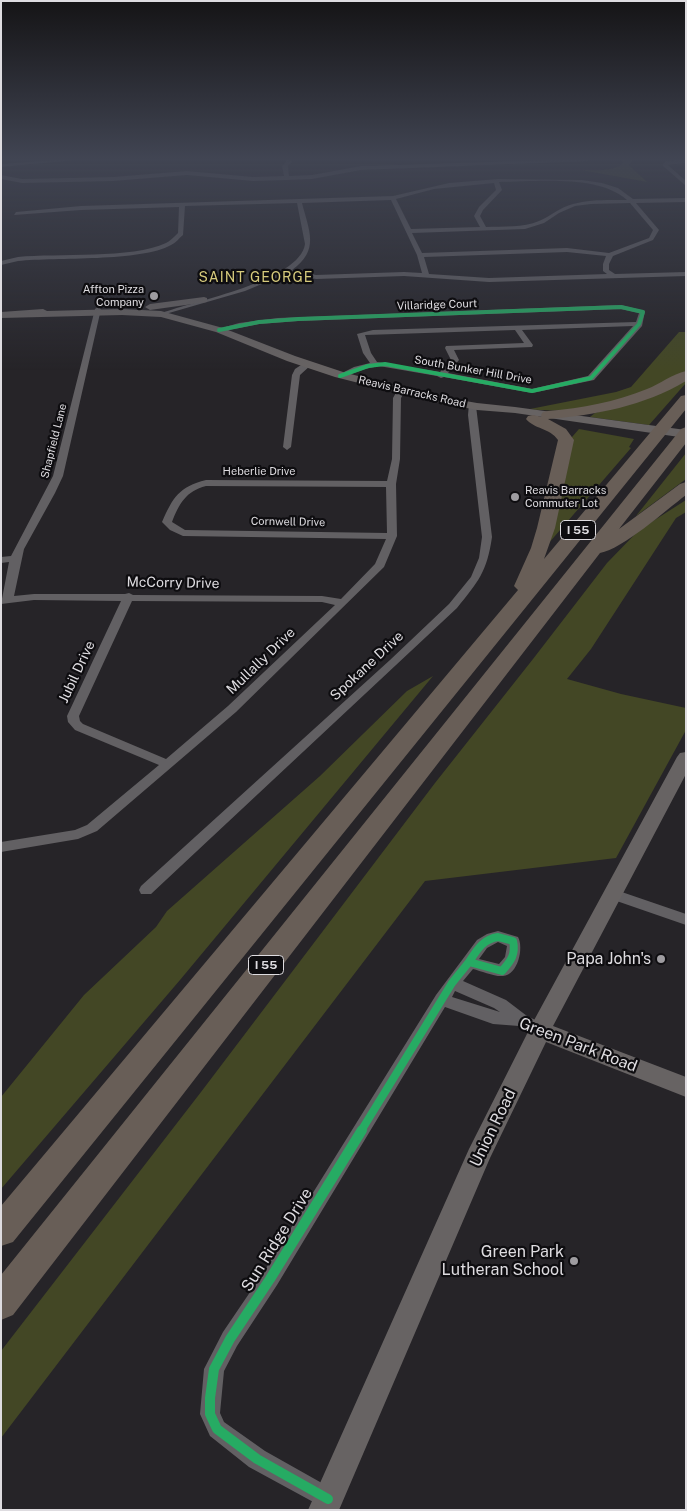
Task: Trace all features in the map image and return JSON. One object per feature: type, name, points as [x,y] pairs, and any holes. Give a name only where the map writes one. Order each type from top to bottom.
[{"type":"highway","points":[[541,417],[561,432],[586,424],[686,375]]},
{"type":"highway","name":"I 55","points":[[1,1231],[686,399]]},
{"type":"highway","points":[[541,417],[586,424]]},
{"type":"highway","points":[[512,612],[540,548],[586,424]]},
{"type":"highway","name":"I 55","points":[[1,1303],[669,452],[686,433]]},
{"type":"highway","points":[[589,555],[626,533],[686,487]]},
{"type":"main road","points":[[143,308],[204,300]]},
{"type":"main road","name":"Reavis Barracks Road","points":[[1,315],[143,308],[168,313],[204,328],[219,330],[340,376],[401,391],[493,409],[511,416],[541,417],[586,424],[686,444]]},
{"type":"main road","name":"Reavis Barracks Road","points":[[98,311],[168,313],[185,310],[214,325],[219,330]]},
{"type":"main road","name":"Reavis Barracks Road","points":[[586,424],[686,433]]},
{"type":"main road","name":"Union Road","points":[[326,1504],[478,1157],[530,1025],[612,894],[686,757]]},
{"type":"main road","name":"Green Park Road","points":[[530,1025],[686,1087]]},
{"type":"street","points":[[1,264],[24,258],[126,254],[160,247],[179,238],[181,230]]},
{"type":"street","points":[[185,310],[204,300],[256,286],[287,271],[306,252],[308,242],[305,230]]},
{"type":"street","points":[[426,275],[420,255],[408,231],[464,230]]},
{"type":"street","points":[[420,255],[567,250],[610,255],[651,239],[656,230]]},
{"type":"street","points":[[610,255],[606,264],[606,270],[613,276]]},
{"type":"street","points":[[287,271],[316,277],[426,275],[489,280],[686,274]]},
{"type":"street","name":"Villaridge Court","points":[[219,330],[272,319],[468,314],[621,307],[643,312],[639,324]]},
{"type":"street","name":"Shapfield Lane","points":[[5,600],[21,542],[53,492],[98,311]]},
{"type":"street","points":[[468,314],[477,328]]},
{"type":"street","points":[[340,376],[374,363],[361,334],[477,328],[639,324]]},
{"type":"street","name":"South Bunker Hill Drive","points":[[374,363],[532,391],[591,378],[639,324]]},
{"type":"street","points":[[441,376],[455,360],[449,348],[530,345],[517,327]]},
{"type":"street","points":[[287,447],[296,375],[298,371],[307,365]]},
{"type":"street","name":"Mullally Drive","points":[[1,847],[78,834],[92,828],[232,709],[344,603],[380,565],[392,536],[391,484],[396,459],[397,398],[401,391]]},
{"type":"street","name":"Spokane Drive","points":[[146,890],[453,606],[476,578],[484,558],[487,538],[472,406]]},
{"type":"street","name":"Heberlie Drive","points":[[183,533],[173,528],[167,522],[174,504],[186,490],[206,483],[391,484]]},
{"type":"street","name":"Cornwell Drive","points":[[183,533],[392,536]]},
{"type":"street","points":[[1,560],[15,560]]},
{"type":"street","name":"McCorry Drive","points":[[5,600],[34,597],[129,596],[322,598],[344,603]]},
{"type":"street","name":"Jubil Drive","points":[[129,596],[73,716],[74,722],[79,727],[168,764]]},
{"type":"street","points":[[612,894],[686,920]]},
{"type":"street","name":"Sun Ridge Drive","points":[[326,1504],[257,1459],[217,1429],[210,1414],[214,1369],[230,1339],[290,1246],[441,999],[469,962]]},
{"type":"street","points":[[452,983],[500,1004],[530,1025]]},
{"type":"street","name":"Green Park Road","points":[[441,999],[493,1018],[530,1025]]},
{"type":"green space","points":[[679,332],[686,332],[686,371],[669,380],[631,396],[590,407],[570,410],[530,409],[616,392],[631,387]]},
{"type":"green space","points":[[686,380],[686,383],[649,425],[590,417],[595,413],[644,399]]},
{"type":"green space","points":[[579,429],[634,439],[629,447],[631,448],[548,544],[572,437]]},
{"type":"green space","points":[[686,453],[686,479],[636,516]]},
{"type":"green space","points":[[686,500],[686,512],[676,518],[591,649],[567,679],[621,694],[686,708],[686,730],[616,858],[425,881],[1,1438],[1,1351],[201,1092],[435,783],[607,563],[639,530]]},
{"type":"green space","points":[[433,676],[180,980],[1,1189],[1,1097],[84,995],[156,927],[167,911],[320,776],[407,691]]},
{"type":"cycle path","points":[[219,330],[259,322],[298,319],[621,307],[643,312],[639,324],[591,378],[532,391],[385,364],[368,366],[340,376]]},
{"type":"cycle path","points":[[328,1499],[257,1459],[217,1429],[210,1414],[214,1369],[230,1339],[270,1279],[452,983],[482,944],[487,940],[498,937],[513,941],[514,954],[502,971],[469,962]]},
{"type":"place","name":"Affton Pizza Company","points":[[154,296]]},
{"type":"place","name":"Reavis Barracks Commuter Lot","points":[[515,497]]},
{"type":"place","name":"Papa John's","points":[[661,959]]},
{"type":"place","name":"Green Park Lutheran School","points":[[574,1261]]},
{"type":"district","name":"SAINT GEORGE","points":[[256,278]]}]
